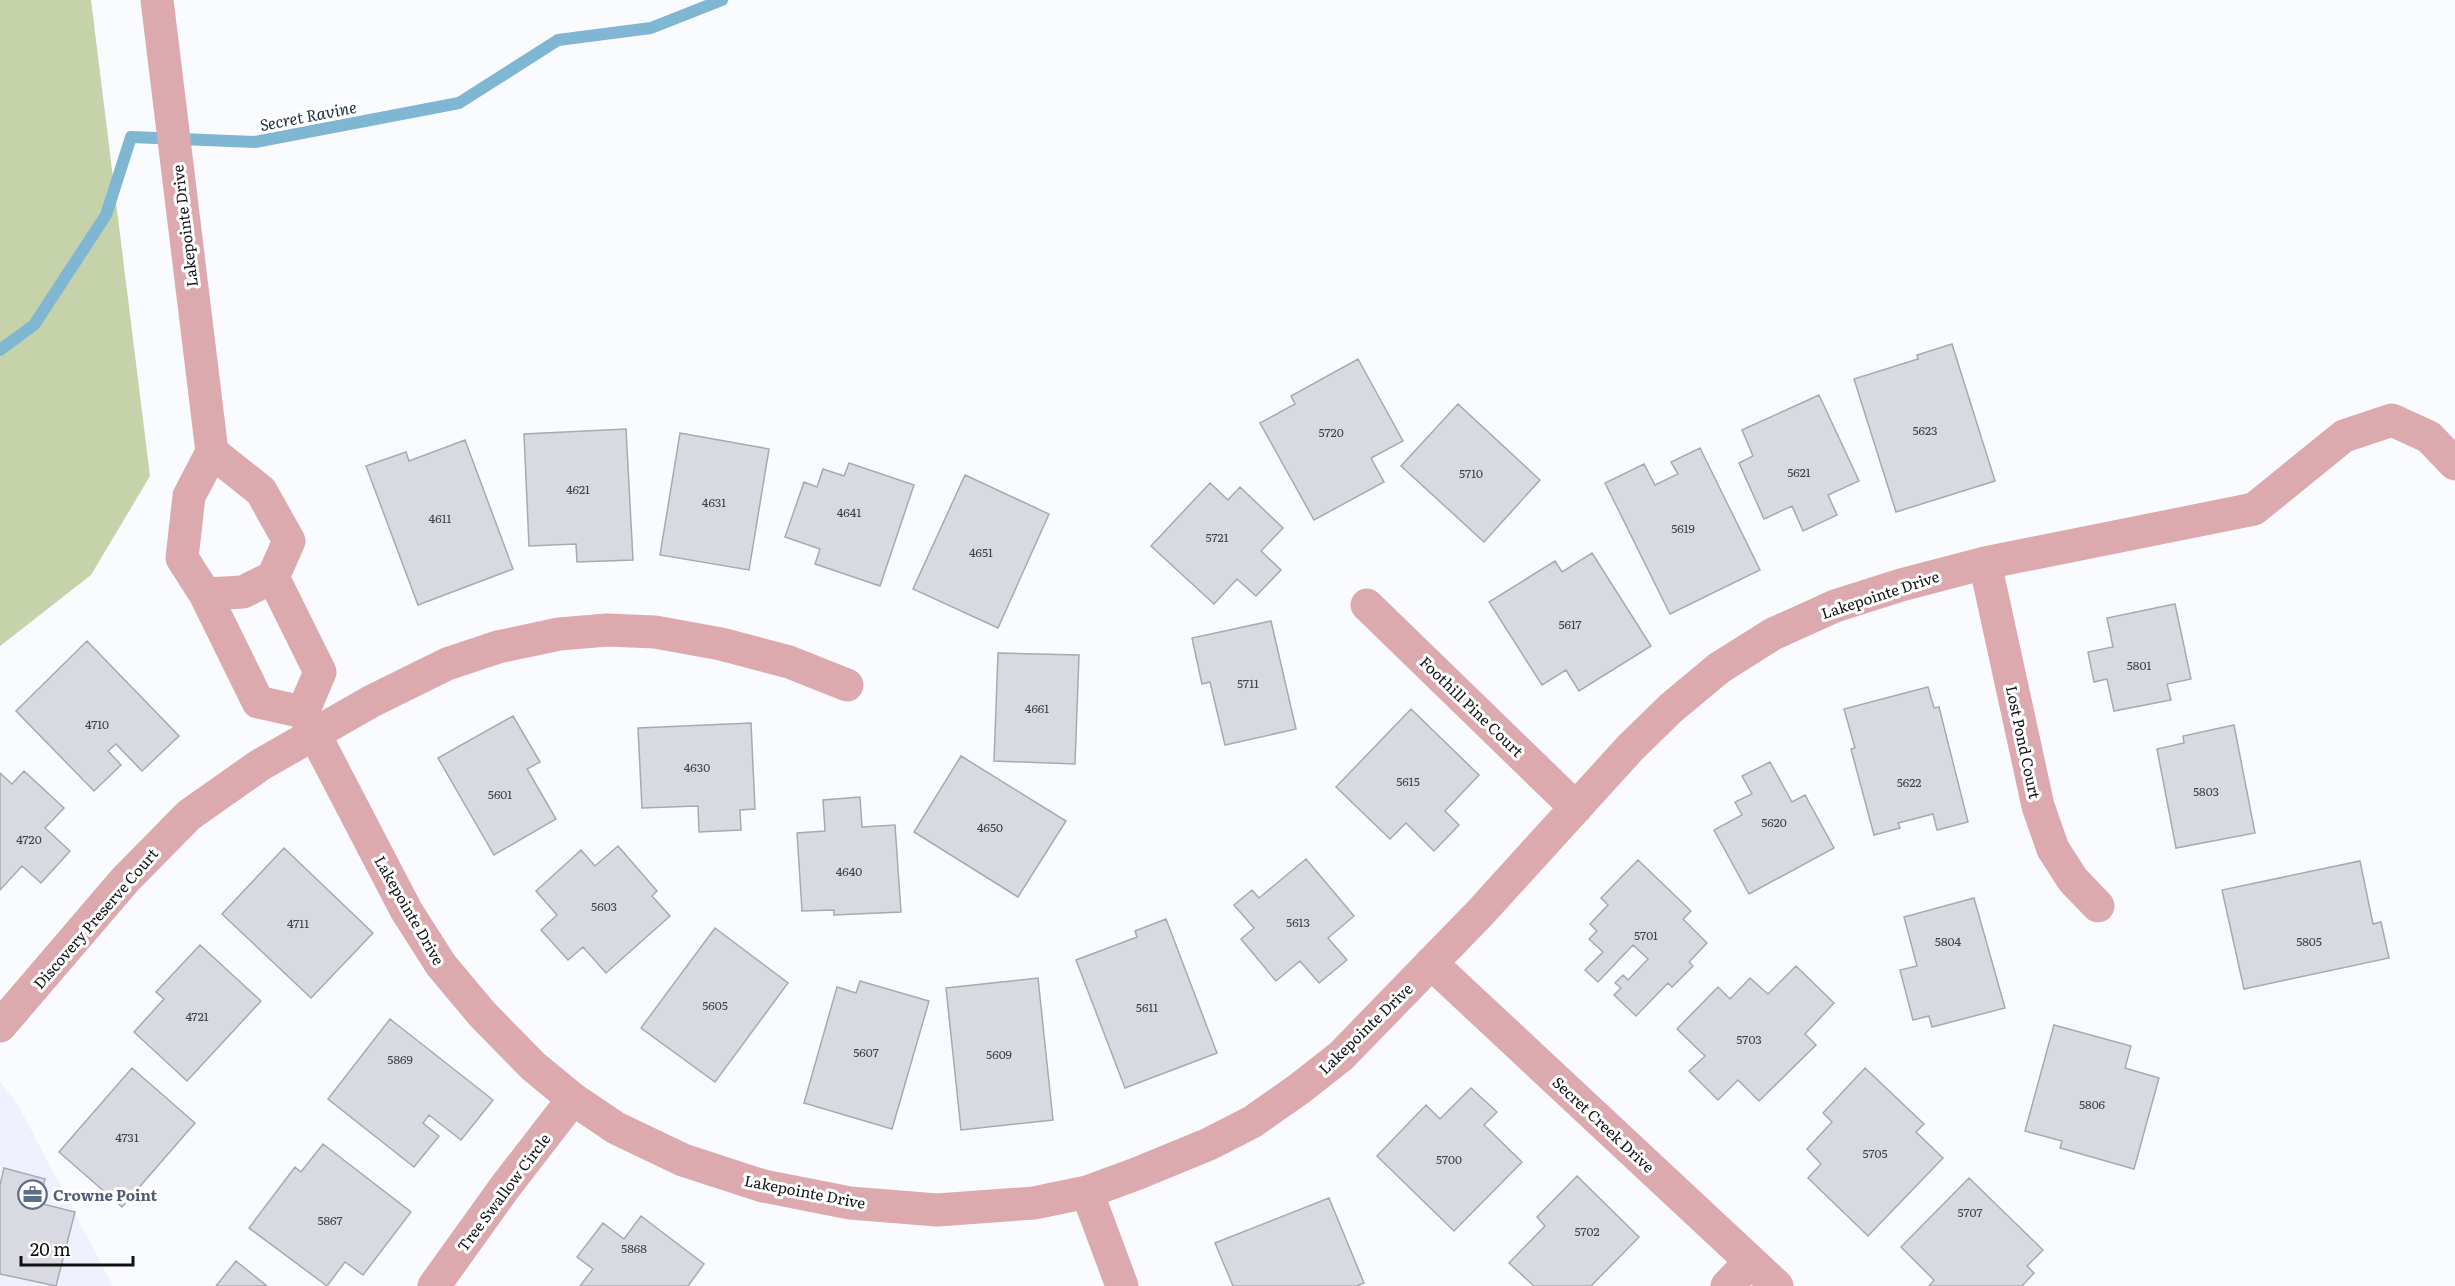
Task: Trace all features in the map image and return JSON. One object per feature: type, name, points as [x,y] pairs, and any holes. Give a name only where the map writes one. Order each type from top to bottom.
[{"type":"street","name":"Lakepointe Drive","points":[[157,0],[212,452]]},
{"type":"street","name":"Lakepointe Drive","points":[[309,723],[406,909],[441,965],[483,1016],[533,1066],[573,1099],[616,1128],[683,1160],[763,1186],[850,1203],[937,1210],[1034,1203],[1087,1192],[1209,1144],[1252,1122],[1299,1089],[1341,1056],[1431,963],[1630,748],[1671,708],[1719,668],[1773,634],[1835,606],[1985,562],[2254,509],[2344,436],[2392,420],[2429,437],[2455,464]]},
{"type":"street","points":[[205,594],[243,592],[273,577],[289,541],[261,491],[212,452],[189,496],[182,558],[205,594],[258,702],[309,723],[320,672],[273,577]]},
{"type":"street","name":"Lost Pond Court","points":[[1985,562],[2038,806],[2053,849],[2073,880],[2098,906]]},
{"type":"street","name":"Foothill Pine Court","points":[[1367,605],[1576,808]]},
{"type":"street","name":"Discovery Preserve Court","points":[[0,1026],[125,880],[189,816],[260,765],[309,723],[372,701],[447,664],[498,647],[569,633],[607,630],[655,632],[721,644],[789,662],[847,685]]},
{"type":"street","name":"Secret Creek Drive","points":[[1431,963],[1777,1286]]},
{"type":"street","name":"Tree Swallow Circle","points":[[434,1286],[504,1188],[573,1099]]},
{"type":"street","points":[[1087,1192],[1122,1286]]},
{"type":"street","points":[[1727,1286],[1750,1262]]},
{"type":"shaded area","name":"Crowne Point","points":[[0,1081],[17,1103],[113,1286],[0,1286]]},
{"type":"green space","points":[[0,0],[91,0],[150,476],[91,575],[0,646]]},
{"type":"building","points":[[1952,344],[1995,481],[1896,512],[1854,379],[1918,359],[1917,355]]},
{"type":"building","points":[[1358,359],[1403,441],[1371,458],[1384,482],[1314,520],[1260,423],[1295,404],[1291,396]]},
{"type":"building","points":[[1819,395],[1859,481],[1828,495],[1837,515],[1803,531],[1792,506],[1764,519],[1739,463],[1753,456],[1742,430]]},
{"type":"building","points":[[1458,404],[1540,480],[1484,542],[1401,466]]},
{"type":"building","points":[[626,429],[633,560],[577,562],[576,544],[529,546],[524,434]]},
{"type":"building","points":[[680,433],[769,449],[749,570],[660,555]]},
{"type":"building","points":[[465,440],[513,569],[418,605],[366,466],[406,452],[409,461]]},
{"type":"building","points":[[1700,448],[1760,570],[1670,614],[1605,483],[1644,464],[1655,485],[1678,474],[1671,462]]},
{"type":"building","points":[[849,463],[914,485],[880,586],[815,564],[820,549],[785,537],[804,482],[817,487],[823,469],[844,476]]},
{"type":"building","points":[[965,475],[1049,514],[998,628],[913,589]]},
{"type":"building","points":[[1210,483],[1228,500],[1240,487],[1283,528],[1261,551],[1281,570],[1256,596],[1237,579],[1214,604],[1151,546]]},
{"type":"building","points":[[1592,553],[1651,646],[1579,691],[1566,670],[1542,685],[1489,602],[1555,561],[1562,572]]},
{"type":"building","points":[[2175,604],[2191,679],[2167,684],[2171,700],[2114,711],[2107,679],[2094,682],[2088,652],[2113,647],[2107,618]]},
{"type":"building","points":[[1271,621],[1296,729],[1225,745],[1210,682],[1202,684],[1192,638]]},
{"type":"building","points":[[87,641],[179,736],[142,771],[116,744],[108,751],[121,765],[94,791],[16,711]]},
{"type":"building","points":[[998,653],[1079,655],[1075,764],[994,761]]},
{"type":"building","points":[[1928,687],[1934,708],[1939,707],[1968,822],[1937,830],[1933,814],[1898,823],[1900,828],[1874,835],[1851,749],[1855,748],[1844,709]]},
{"type":"building","points":[[1411,709],[1479,775],[1445,811],[1459,825],[1434,851],[1406,823],[1390,839],[1336,787]]},
{"type":"building","points":[[513,716],[540,762],[527,769],[556,819],[494,855],[438,758]]},
{"type":"building","points":[[751,723],[755,809],[740,810],[741,830],[699,832],[698,806],[642,808],[638,728]]},
{"type":"building","points":[[2234,725],[2255,833],[2176,848],[2157,749],[2184,743],[2183,736]]},
{"type":"building","points":[[961,756],[1066,821],[1018,897],[914,832]]},
{"type":"building","points":[[1770,762],[1792,802],[1805,795],[1834,848],[1749,894],[1714,830],[1742,815],[1735,802],[1752,794],[1742,776]]},
{"type":"building","points":[[24,771],[64,808],[45,828],[70,851],[41,883],[22,866],[0,890],[0,773],[12,784]]},
{"type":"building","points":[[860,797],[862,827],[895,825],[901,912],[834,915],[834,910],[802,911],[797,833],[825,831],[823,800]]},
{"type":"building","points":[[618,846],[657,891],[652,896],[670,916],[606,973],[583,947],[568,960],[541,930],[557,915],[536,891],[581,850],[595,866]]},
{"type":"building","points":[[284,848],[373,933],[311,998],[222,914]]},
{"type":"building","points":[[1306,859],[1354,916],[1328,938],[1347,960],[1319,983],[1300,961],[1276,981],[1241,939],[1254,928],[1234,905],[1252,890],[1259,898]]},
{"type":"building","points":[[1638,860],[1691,911],[1683,919],[1707,943],[1689,962],[1693,966],[1672,987],[1668,983],[1636,1016],[1614,995],[1621,988],[1615,983],[1623,975],[1628,980],[1648,959],[1633,945],[1598,982],[1585,970],[1603,952],[1589,939],[1597,931],[1590,924],[1608,905],[1601,898]]},
{"type":"building","points":[[2360,861],[2373,924],[2381,922],[2389,958],[2244,989],[2222,890]]},
{"type":"building","points":[[1974,898],[2005,1008],[1932,1027],[1929,1016],[1913,1020],[1900,970],[1917,966],[1904,917]]},
{"type":"building","points":[[1166,919],[1217,1053],[1125,1088],[1076,960],[1137,937],[1135,931]]},
{"type":"building","points":[[715,928],[788,983],[715,1082],[641,1028]]},
{"type":"building","points":[[200,945],[261,1001],[187,1081],[134,1032],[164,999],[156,992]]},
{"type":"building","points":[[1796,966],[1834,1003],[1805,1034],[1816,1045],[1759,1101],[1738,1080],[1718,1100],[1689,1071],[1705,1056],[1677,1029],[1718,987],[1730,999],[1750,978],[1768,994]]},
{"type":"building","points":[[1038,978],[1053,1120],[961,1130],[946,988]]},
{"type":"building","points":[[860,981],[929,1001],[892,1129],[804,1103],[837,987],[856,993]]},
{"type":"building","points":[[390,1019],[493,1100],[461,1140],[429,1115],[423,1123],[439,1136],[414,1167],[328,1099]]},
{"type":"building","points":[[2054,1025],[2131,1046],[2125,1068],[2159,1078],[2134,1169],[2060,1148],[2062,1141],[2025,1131]]},
{"type":"building","points":[[132,1068],[195,1123],[122,1207],[59,1152]]},
{"type":"building","points":[[1865,1068],[1924,1124],[1916,1132],[1943,1158],[1868,1236],[1808,1178],[1821,1164],[1807,1149],[1832,1122],[1823,1113]]},
{"type":"building","points":[[1471,1088],[1497,1112],[1484,1125],[1522,1162],[1454,1231],[1377,1156],[1426,1105],[1440,1119]]},
{"type":"building","points":[[323,1144],[411,1212],[363,1275],[345,1262],[327,1286],[249,1228],[295,1167],[301,1172]]},
{"type":"building","points":[[4,1168],[45,1179],[39,1203],[75,1212],[56,1286],[0,1274],[0,1185]]},
{"type":"building","points":[[1577,1176],[1639,1237],[1591,1286],[1534,1286],[1509,1263],[1545,1226],[1537,1217]]},
{"type":"building","points":[[1969,1178],[2043,1250],[2027,1266],[2034,1273],[2022,1286],[1929,1286],[1934,1280],[1901,1247]]},
{"type":"building","points":[[1329,1198],[1364,1283],[1356,1286],[1233,1286],[1215,1243]]},
{"type":"building","points":[[641,1216],[704,1264],[688,1286],[580,1286],[593,1269],[577,1257],[603,1223],[624,1239]]},
{"type":"building","points":[[236,1261],[267,1286],[216,1286]]},
{"type":"waterway","name":"Secret Ravine","points":[[0,350],[34,325],[106,215],[131,137],[255,142],[459,103],[558,40],[651,28],[722,0]]},
{"type":"place","name":"Crowne Point","points":[[32,1194]]}]
